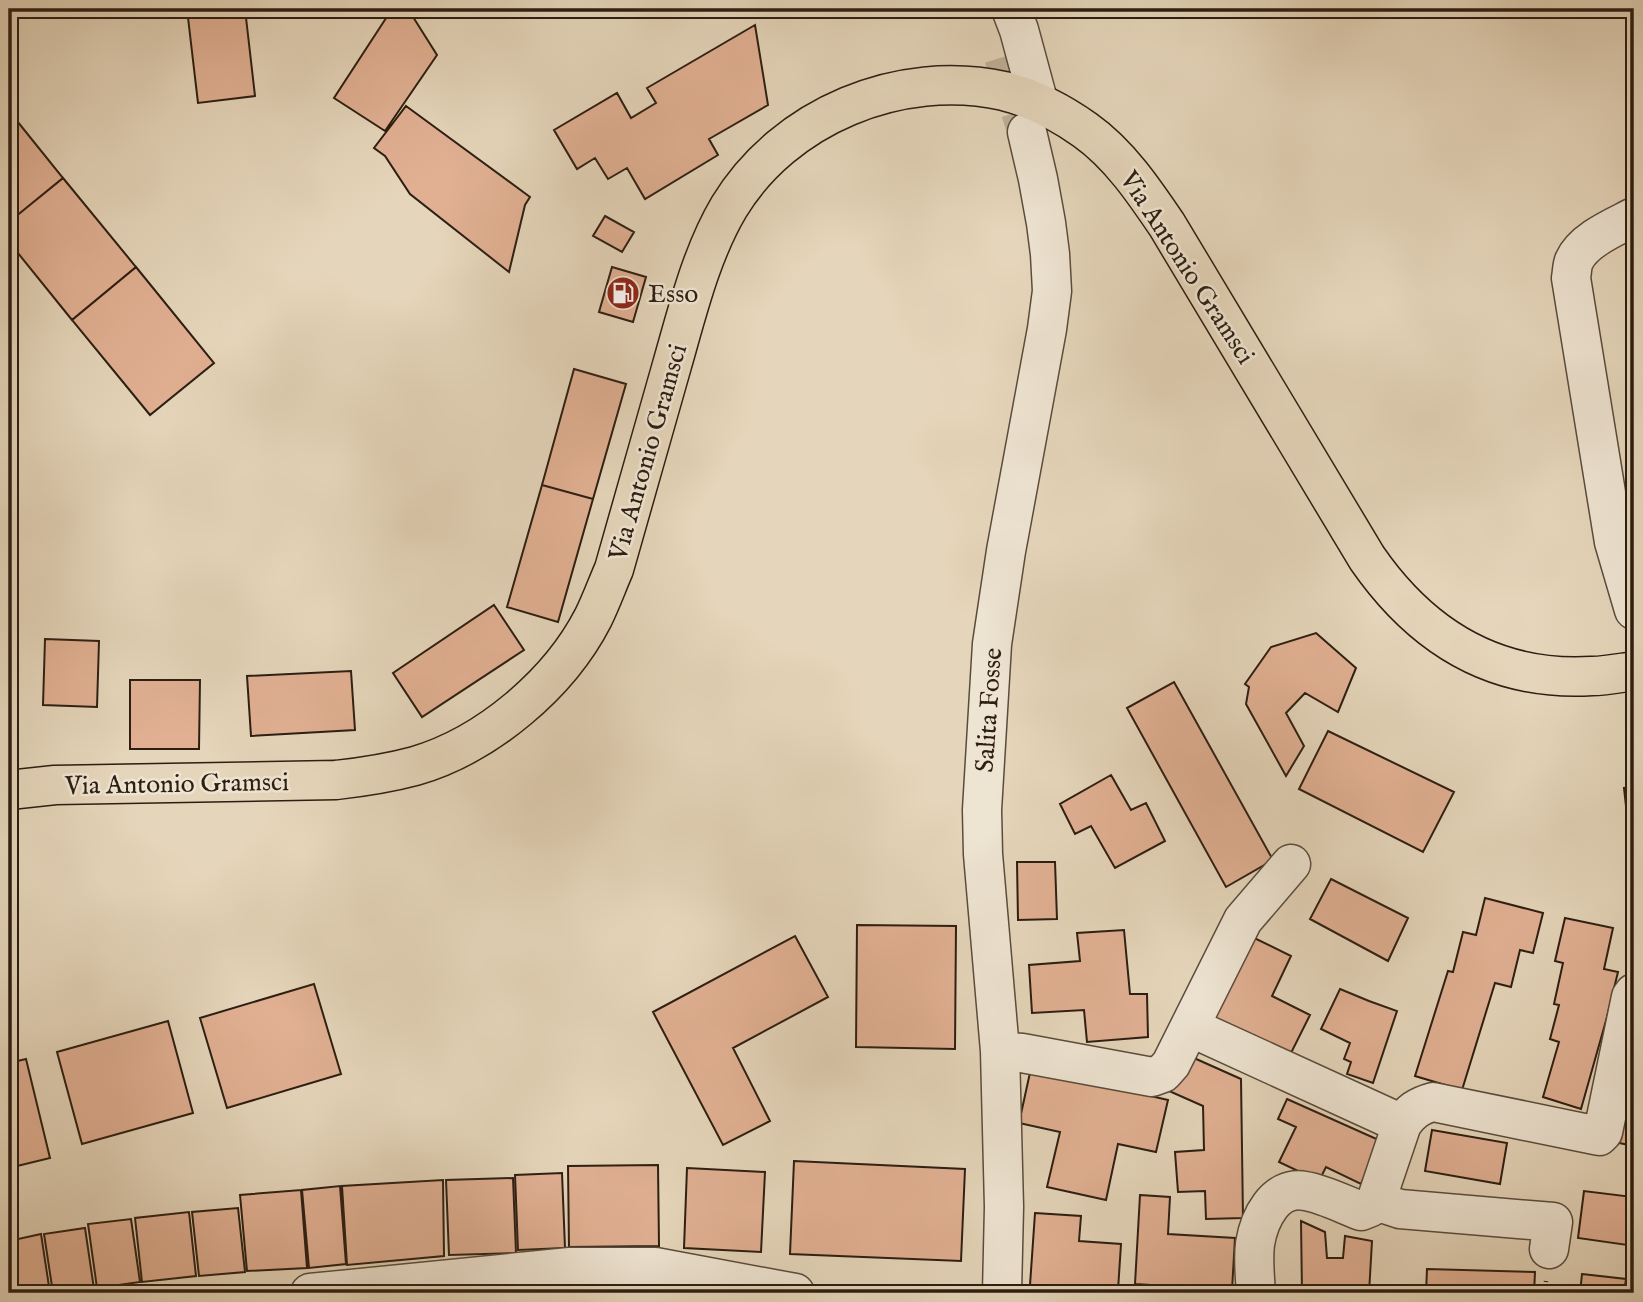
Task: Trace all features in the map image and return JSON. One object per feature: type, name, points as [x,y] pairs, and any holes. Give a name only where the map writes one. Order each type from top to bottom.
[{"type":"main road","name":"Via Antonio Gramsci","points":[[9,790],[55,785],[336,780],[363,777],[418,765],[493,727],[540,690],[561,667],[593,619],[614,569],[688,311],[712,238],[743,186],[760,166],[788,142],[819,121],[866,99],[890,92],[949,84],[1007,92],[1033,118],[1068,119],[1110,151],[1148,197],[1174,237],[1367,558],[1384,583],[1427,626],[1451,643],[1501,665],[1532,673],[1592,676],[1634,671]]},
{"type":"street","points":[[984,9],[1003,57]]},
{"type":"street","name":"Salita Fosse","points":[[1002,1293],[1004,1207],[1000,1051],[983,854],[983,821],[992,644],[1052,291],[1033,118],[1019,30],[1011,9]]},
{"type":"street","points":[[1634,217],[1584,247],[1573,261],[1571,278],[1614,542],[1634,610]]},
{"type":"street","points":[[1000,1051],[1152,1077],[1168,1069],[1243,920],[1292,864]]},
{"type":"street","points":[[1256,1293],[1255,1245],[1270,1205],[1291,1190],[1305,1191],[1361,1211],[1371,1208],[1376,1202],[1402,1124],[1409,1113],[1421,1105],[1433,1102],[1599,1136],[1604,1132],[1634,993]]},
{"type":"street","points":[[1190,1027],[1402,1124]]},
{"type":"street","points":[[1376,1202],[1400,1209],[1553,1222],[1549,1249]]},
{"type":"street","points":[[310,1293],[521,1283],[570,1267],[655,1266],[795,1293]]},
{"type":"green space","points":[[573,1284],[650,1285],[693,1293],[553,1293]]},
{"type":"building","points":[[187,9],[245,9],[255,96],[198,103]]},
{"type":"building","points":[[392,9],[408,9],[437,55],[385,131],[334,98]]},
{"type":"building","points":[[610,9],[639,9],[612,17]]},
{"type":"building","points":[[755,25],[768,105],[709,139],[718,155],[645,199],[627,168],[608,179],[595,158],[577,169],[554,130],[617,93],[631,118],[656,103],[647,88]]},
{"type":"building","points":[[406,106],[530,197],[525,205],[509,272],[410,194],[385,156],[374,148]]},
{"type":"building","points":[[9,111],[63,178],[9,222]]},
{"type":"building","points":[[63,178],[136,267],[72,320],[9,242],[9,222]]},
{"type":"building","points":[[605,216],[634,232],[622,252],[593,236]]},
{"type":"building","points":[[136,267],[214,363],[150,415],[72,320]]},
{"type":"building","points":[[612,267],[646,277],[633,322],[599,312]]},
{"type":"building","points":[[574,369],[626,384],[593,499],[542,485]]},
{"type":"building","points":[[542,485],[593,499],[558,622],[507,607]]},
{"type":"building","points":[[494,605],[524,650],[422,717],[393,673]]},
{"type":"building","points":[[9,632],[18,667],[9,670]]},
{"type":"building","points":[[1316,633],[1356,668],[1338,712],[1305,693],[1286,713],[1304,746],[1286,776],[1246,704],[1249,687],[1245,684],[1271,647]]},
{"type":"building","points":[[45,639],[99,641],[97,707],[43,705]]},
{"type":"building","points":[[351,671],[355,730],[251,736],[247,676]]},
{"type":"building","points":[[130,680],[200,680],[199,749],[130,749]]},
{"type":"building","points":[[1174,682],[1273,860],[1226,887],[1127,708]]},
{"type":"building","points":[[1328,731],[1454,792],[1423,852],[1299,789]]},
{"type":"building","points":[[1111,775],[1131,810],[1146,803],[1165,841],[1115,868],[1091,826],[1075,834],[1060,804]]},
{"type":"building","points":[[1634,787],[1634,814],[1627,815],[1624,788]]},
{"type":"building","points":[[1017,862],[1055,862],[1057,919],[1018,920]]},
{"type":"building","points":[[1331,879],[1408,918],[1388,961],[1310,919]]},
{"type":"building","points":[[1485,898],[1543,913],[1533,953],[1520,950],[1511,987],[1495,983],[1462,1090],[1415,1076],[1448,971],[1453,972],[1463,932],[1476,935]]},
{"type":"building","points":[[1565,918],[1613,928],[1604,969],[1618,972],[1581,1109],[1543,1097],[1559,1042],[1550,1039],[1559,1005],[1554,1004],[1563,963],[1555,961]]},
{"type":"building","points":[[857,925],[956,926],[955,1049],[856,1047]]},
{"type":"building","points":[[1124,930],[1130,994],[1147,994],[1148,1037],[1087,1042],[1084,1010],[1032,1013],[1029,965],[1080,961],[1077,933]]},
{"type":"building","points":[[1246,934],[1291,956],[1272,996],[1310,1015],[1289,1057],[1206,1019]]},
{"type":"building","points":[[795,936],[828,997],[733,1048],[770,1121],[723,1145],[653,1012]]},
{"type":"building","points":[[314,984],[341,1074],[227,1108],[200,1018]]},
{"type":"building","points":[[1340,989],[1397,1011],[1373,1083],[1347,1074],[1351,1062],[1344,1059],[1350,1043],[1321,1029]]},
{"type":"building","points":[[168,1021],[193,1113],[82,1144],[57,1052]]},
{"type":"building","points":[[1634,1052],[1634,1146],[1614,1142]]},
{"type":"building","points":[[1185,1054],[1241,1079],[1243,1218],[1206,1219],[1205,1191],[1178,1192],[1175,1152],[1204,1150],[1203,1106],[1169,1091]]},
{"type":"building","points":[[26,1059],[50,1158],[9,1168],[9,1063]]},
{"type":"building","points":[[1031,1068],[1168,1100],[1156,1152],[1118,1144],[1106,1200],[1047,1187],[1060,1132],[1019,1123]]},
{"type":"building","points":[[1287,1099],[1381,1141],[1361,1184],[1326,1167],[1319,1181],[1279,1162],[1296,1127],[1278,1119]]},
{"type":"building","points":[[1432,1130],[1507,1143],[1500,1184],[1425,1171]]},
{"type":"building","points":[[794,1161],[965,1169],[961,1261],[790,1254]]},
{"type":"building","points":[[658,1165],[659,1246],[569,1247],[568,1166]]},
{"type":"building","points":[[687,1168],[765,1172],[761,1252],[684,1248]]},
{"type":"building","points":[[562,1173],[565,1248],[518,1250],[515,1175]]},
{"type":"building","points":[[513,1178],[516,1253],[449,1255],[446,1180]]},
{"type":"building","points":[[443,1180],[444,1256],[347,1265],[342,1186]]},
{"type":"building","points":[[1633,1184],[1634,1259],[1627,1258],[1628,1245],[1578,1238],[1584,1191],[1632,1197]]},
{"type":"building","points":[[340,1186],[346,1264],[309,1268],[302,1190]]},
{"type":"building","points":[[301,1190],[307,1268],[247,1271],[240,1195]]},
{"type":"building","points":[[1140,1195],[1170,1197],[1168,1234],[1235,1238],[1232,1290],[1135,1284]]},
{"type":"building","points":[[238,1208],[245,1272],[199,1276],[192,1212]]},
{"type":"building","points":[[189,1212],[196,1276],[142,1282],[135,1218]]},
{"type":"building","points":[[1035,1213],[1081,1216],[1079,1241],[1121,1244],[1118,1290],[1030,1285]]},
{"type":"building","points":[[131,1219],[140,1282],[97,1288],[88,1224]]},
{"type":"building","points":[[1301,1221],[1325,1232],[1327,1258],[1343,1258],[1345,1236],[1372,1241],[1369,1293],[1302,1293]]},
{"type":"building","points":[[85,1228],[94,1289],[53,1293],[44,1234]]},
{"type":"building","points":[[41,1234],[50,1293],[15,1293],[9,1241]]},
{"type":"building","points":[[9,1267],[13,1293],[9,1293]]},
{"type":"building","points":[[1427,1269],[1535,1272],[1534,1293],[1426,1293]]},
{"type":"building","points":[[1582,1274],[1626,1279],[1624,1293],[1580,1293]]},
{"type":"building","points":[[1628,1280],[1634,1281],[1634,1293],[1626,1293]]},
{"type":"tunnel","points":[[1003,57],[1024,124]]},
{"type":"place","name":"Esso","points":[[623,293]]}]
